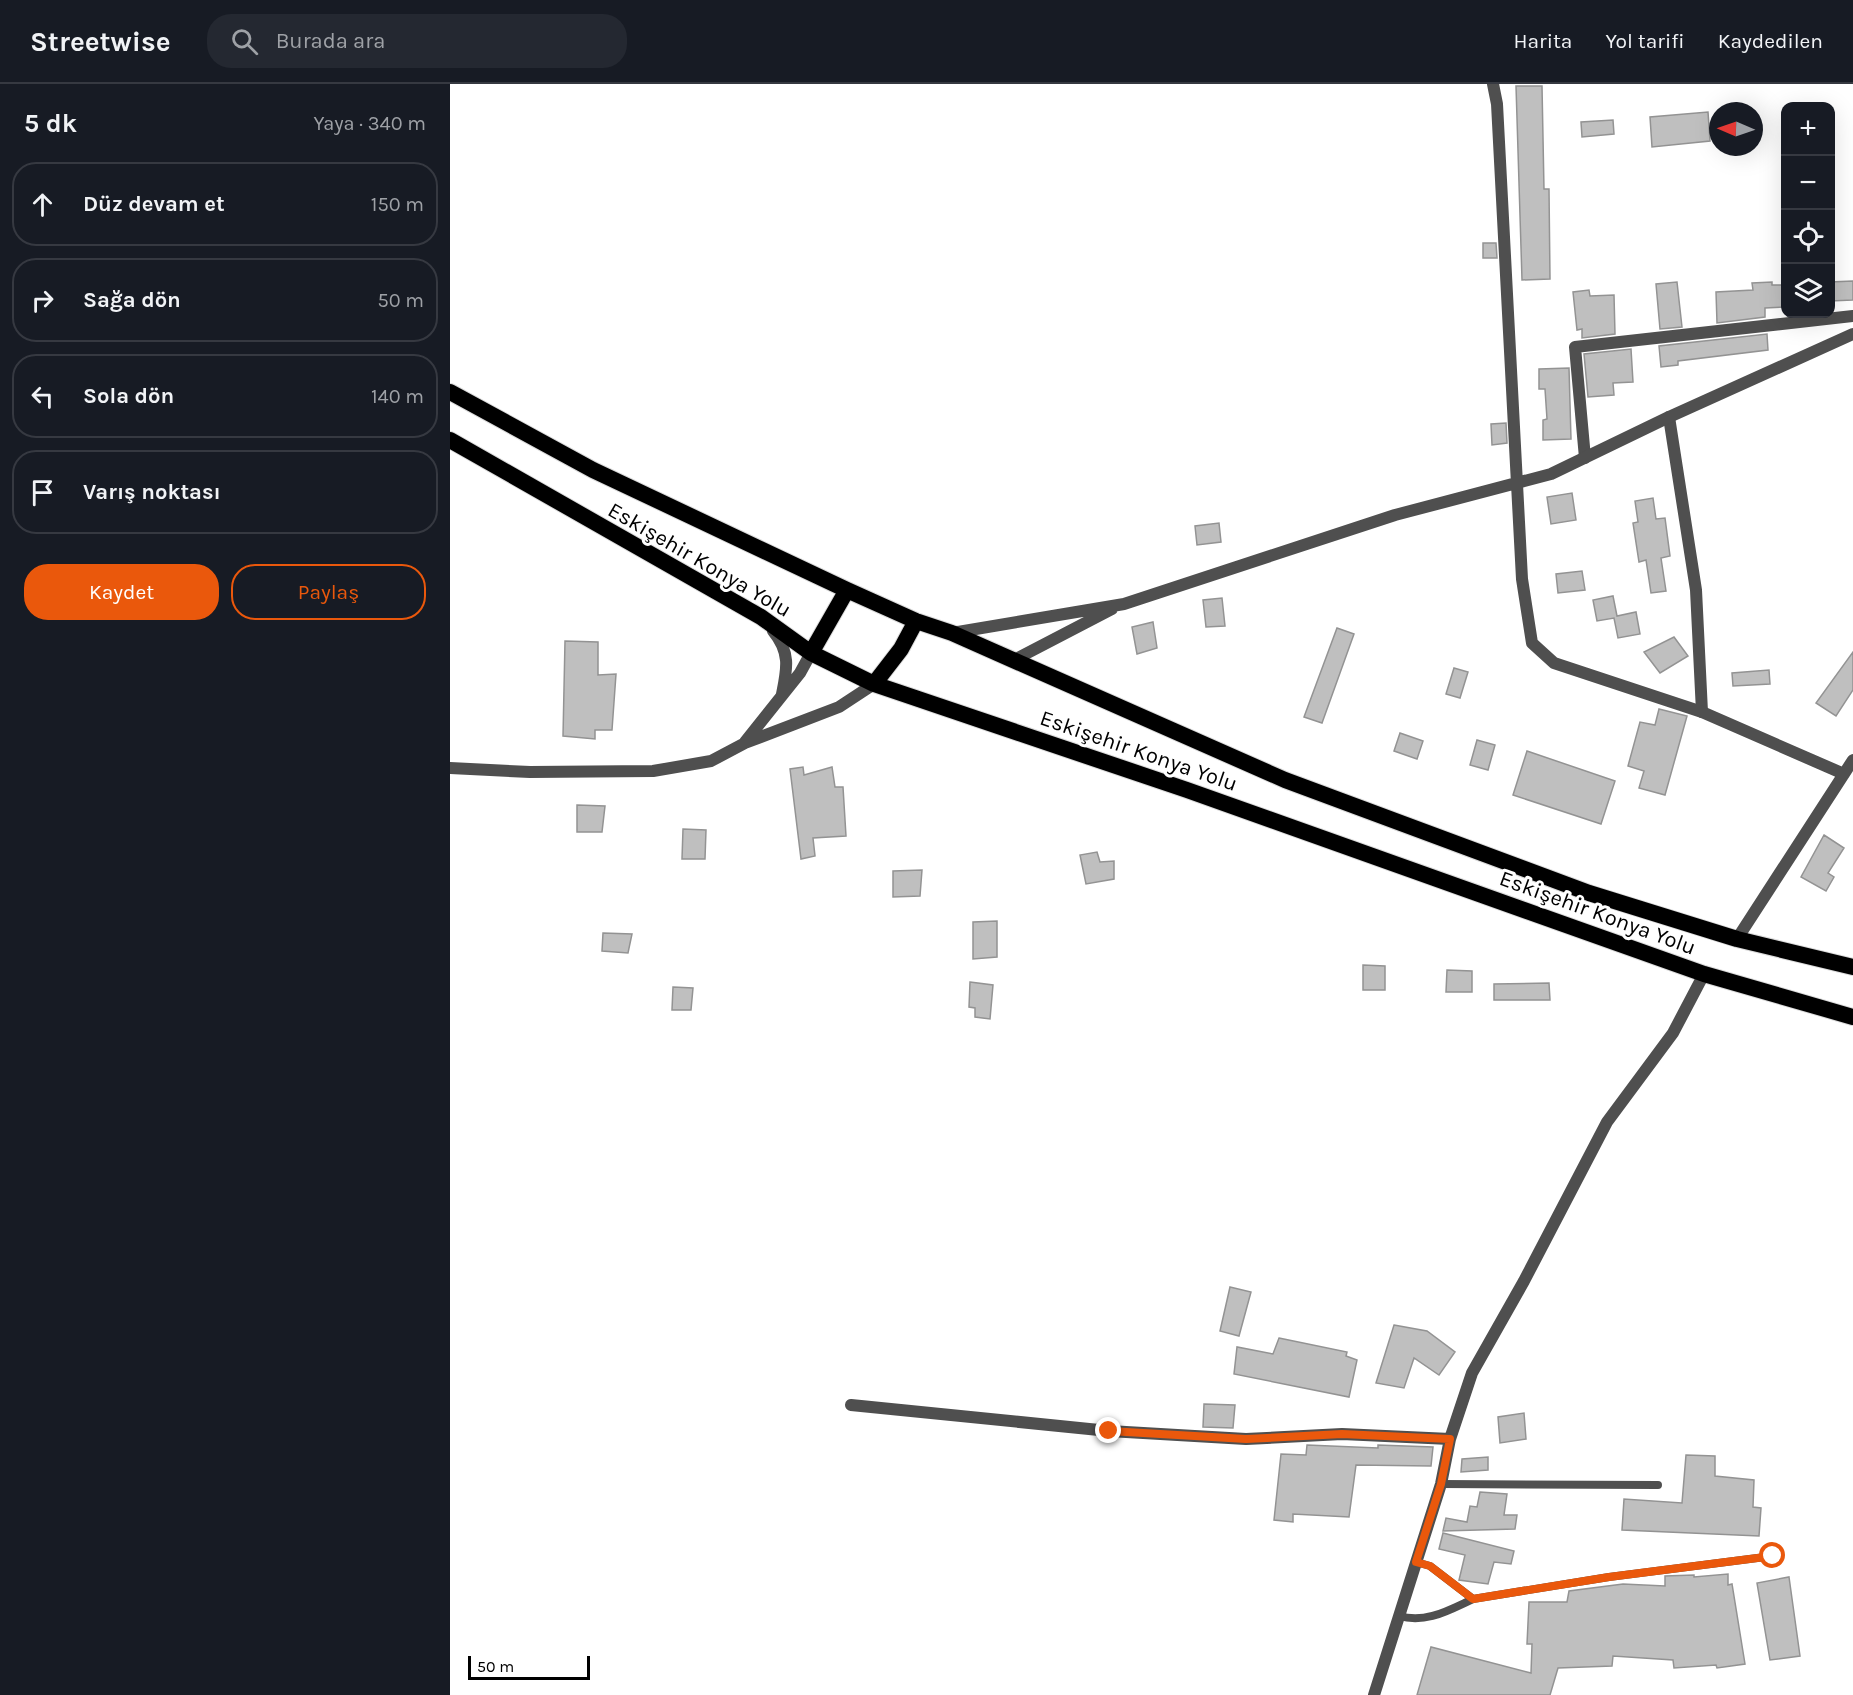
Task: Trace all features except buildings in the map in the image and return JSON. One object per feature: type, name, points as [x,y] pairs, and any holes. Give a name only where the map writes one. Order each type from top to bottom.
[{"type":"highway","points":[[450,392],[593,470],[846,590],[916,621],[952,633],[1285,780],[1589,893],[1737,939],[1853,967]]},
{"type":"highway","name":"Eskişehir Konya Yolu","points":[[450,440],[761,616],[811,653],[874,684],[1198,794],[1704,974],[1853,1017]]},
{"type":"highway","points":[[811,653],[846,590]]},
{"type":"highway","points":[[874,684],[901,650],[916,621]]},
{"type":"street","points":[[1493,84],[1497,104],[1522,579],[1532,643],[1554,663],[1702,712],[1848,776]]},
{"type":"street","points":[[1585,458],[1575,347],[1853,316]]},
{"type":"street","points":[[952,633],[1120,604],[1395,515],[1551,474],[1853,334]]},
{"type":"street","points":[[1670,417],[1696,590],[1702,712]]},
{"type":"street","points":[[1014,660],[1120,604]]},
{"type":"street","points":[[761,616],[783,643],[788,666],[781,698]]},
{"type":"street","points":[[745,743],[800,673],[811,653]]},
{"type":"street","points":[[450,768],[530,772],[653,771],[711,761],[745,743],[839,707],[874,684]]},
{"type":"street","points":[[1737,939],[1848,776],[1853,760]]},
{"type":"street","points":[[1374,1695],[1441,1484],[1450,1439],[1472,1373],[1524,1281],[1607,1122],[1673,1033],[1704,974]]},
{"type":"street","points":[[851,1405],[1109,1431],[1246,1439],[1342,1434],[1450,1439]]},
{"type":"lane","points":[[1441,1484],[1658,1485]]},
{"type":"lane","points":[[1399,1616],[1411,1619],[1436,1616],[1473,1599],[1609,1577],[1773,1556]]},
{"type":"lane","points":[[1416,1562],[1430,1566],[1473,1599]]},
{"type":"route","points":[[1109,1431],[1246,1439],[1342,1434],[1450,1439],[1441,1484],[1416,1562],[1430,1566],[1473,1599],[1609,1577],[1773,1556]]}]
